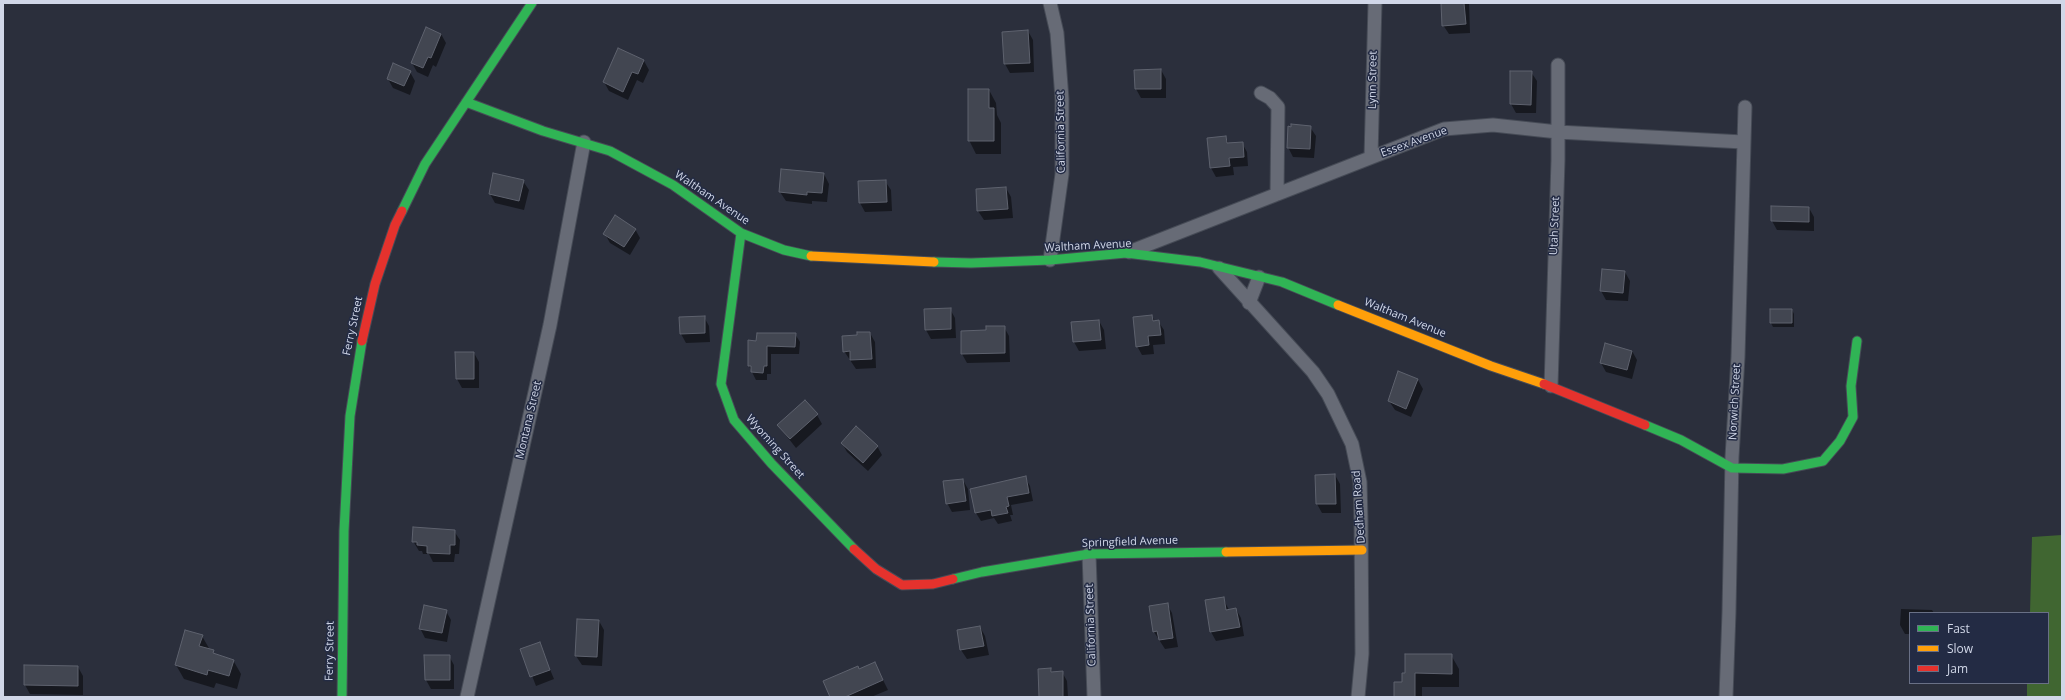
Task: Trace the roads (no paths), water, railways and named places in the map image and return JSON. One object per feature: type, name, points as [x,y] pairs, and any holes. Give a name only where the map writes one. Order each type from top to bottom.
[{"type":"street","name":"Ferry Street","points":[[342,697],[344,531],[347,457],[351,409],[361,344],[375,284],[401,211],[425,164],[532,3]]},
{"type":"street","name":"California Street","points":[[1050,3],[1057,33],[1062,99],[1062,174],[1050,260]]},
{"type":"street","name":"Lynn Street","points":[[1371,157],[1375,3]]},
{"type":"street","name":"Utah Street","points":[[1551,386],[1558,132],[1558,65]]},
{"type":"street","points":[[1260,93],[1270,98],[1278,106],[1277,194]]},
{"type":"street","name":"Waltham Avenue","points":[[466,102],[542,131],[584,142],[610,151],[652,173],[741,233],[784,250],[805,256],[829,258],[971,263],[1050,260],[1126,253],[1200,262],[1219,268],[1282,282],[1491,366],[1551,386],[1681,440],[1732,468]]},
{"type":"street","name":"Norwich Street","points":[[1726,697],[1732,468],[1738,357],[1745,107]]},
{"type":"street","name":"Essex Avenue","points":[[1126,253],[1444,128],[1493,125],[1558,132],[1743,142]]},
{"type":"street","name":"Montana Street","points":[[467,697],[550,325],[584,142]]},
{"type":"street","name":"Wyoming Street","points":[[741,233],[721,384],[734,420],[771,463],[846,542]]},
{"type":"street","name":"Dedham Road","points":[[1219,268],[1249,304],[1313,372],[1328,394],[1342,419],[1352,444],[1360,482],[1362,550],[1362,654],[1358,697]]},
{"type":"street","points":[[1249,304],[1258,277]]},
{"type":"street","points":[[1732,468],[1783,469],[1823,461],[1840,441],[1852,417],[1851,386],[1857,341]]},
{"type":"street","name":"Springfield Avenue","points":[[846,542],[876,569],[902,585],[933,584],[982,572],[1089,554],[1362,550]]},
{"type":"street","name":"California Street","points":[[1089,554],[1094,697]]}]
